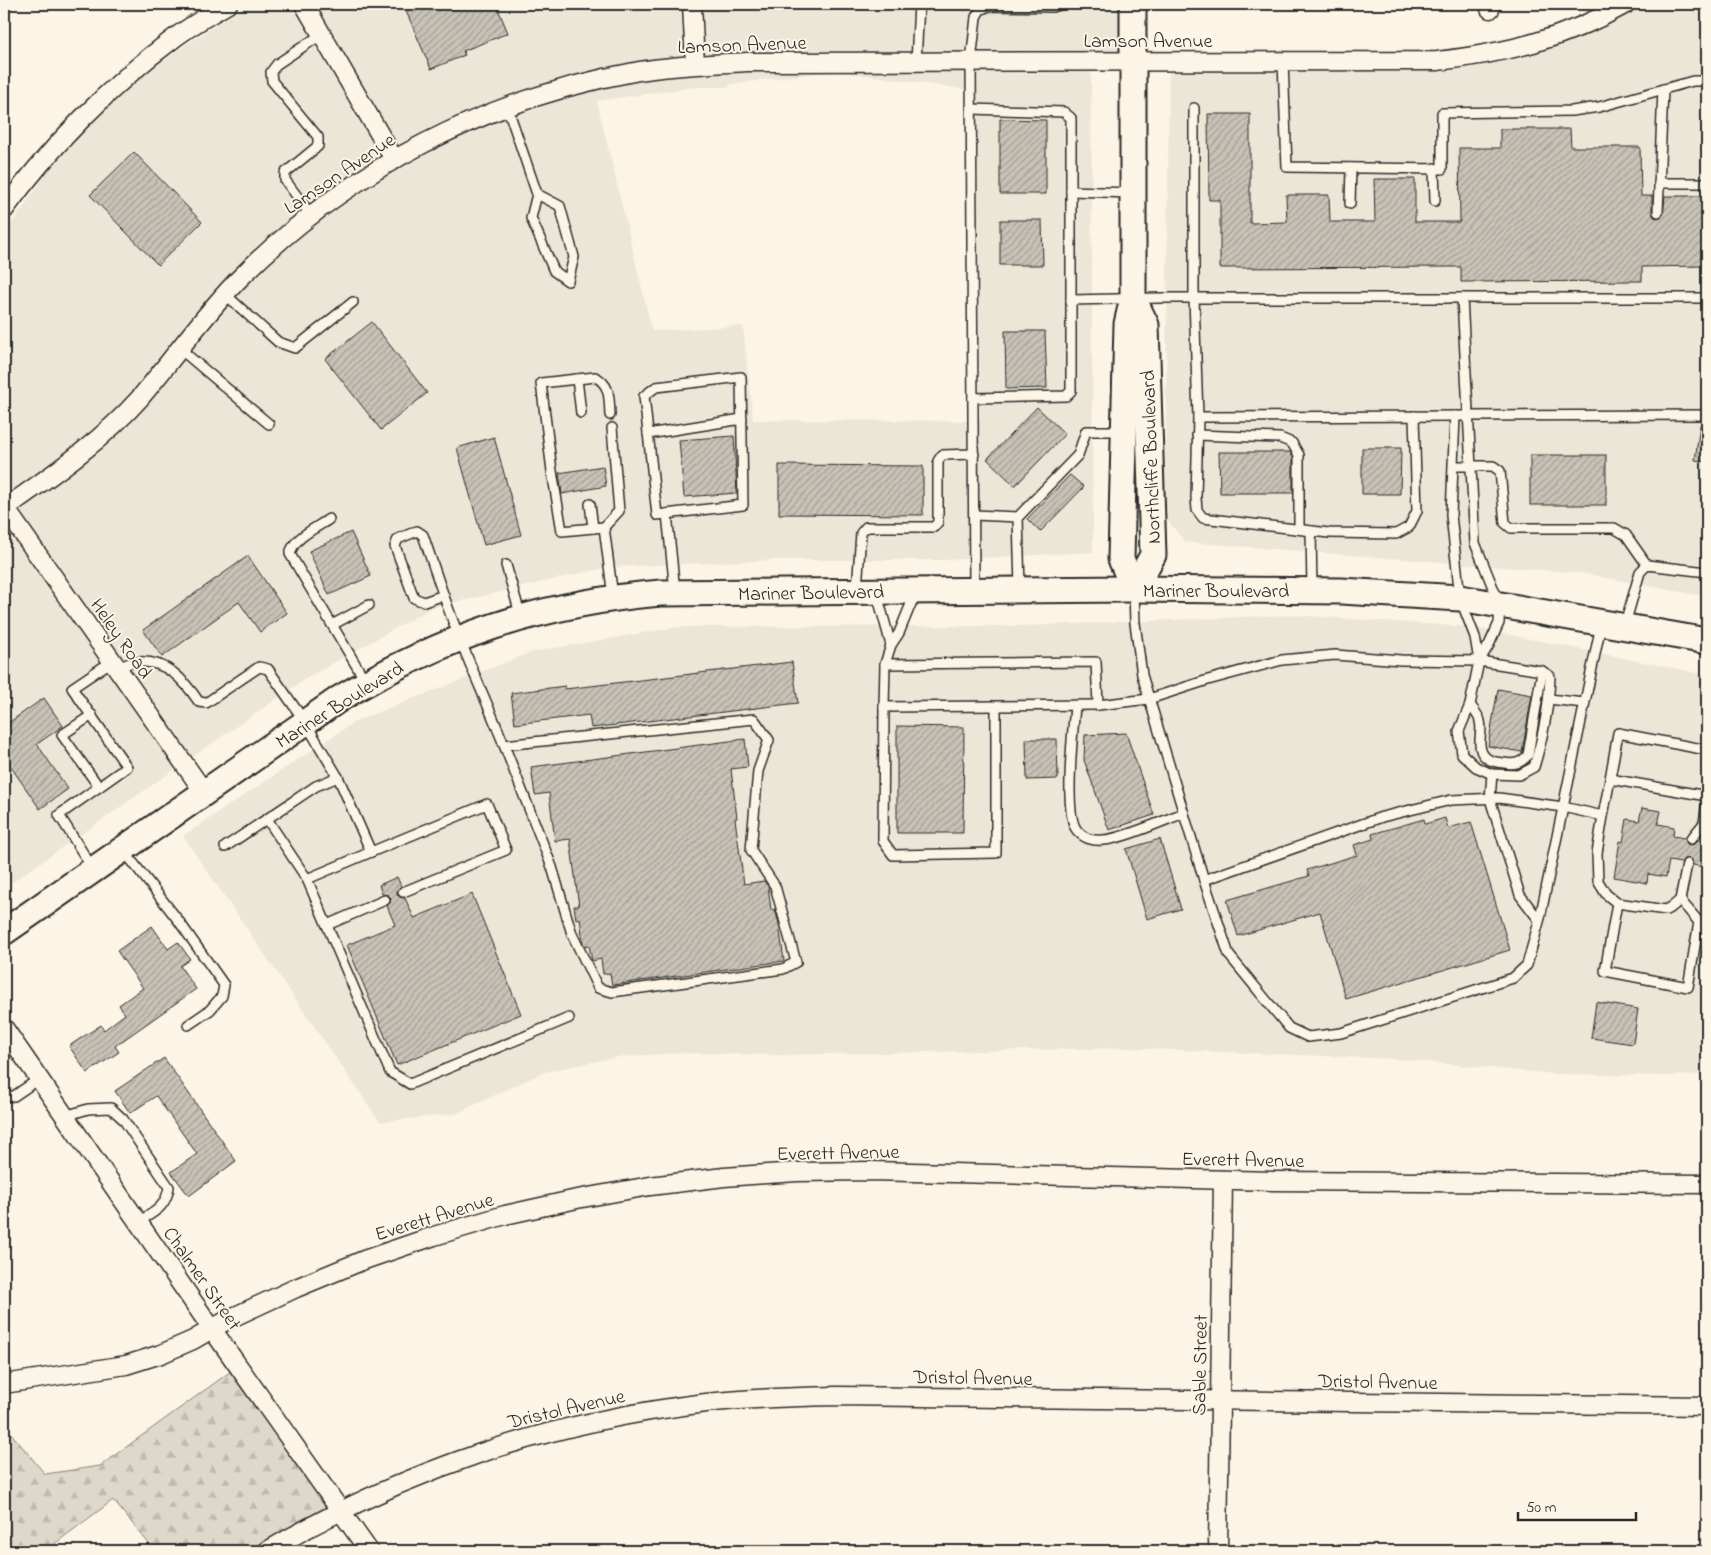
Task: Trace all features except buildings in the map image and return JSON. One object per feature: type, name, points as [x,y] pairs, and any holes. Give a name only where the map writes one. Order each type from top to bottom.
[{"type":"main road","name":"Northcliffe Boulevard","points":[[1133,4],[1133,298],[1126,324],[1121,559],[1134,589]]},
{"type":"main road","name":"Northcliffe Boulevard","points":[[1133,298],[1146,325],[1152,555],[1134,589]]},
{"type":"main road","name":"Mariner Boulevard","points":[[4,932],[305,722],[366,682],[430,650],[459,638],[521,617],[580,603],[675,593],[1134,589],[1312,590],[1460,598],[1707,641]]},
{"type":"street","points":[[4,210],[56,146],[100,101],[174,39],[228,4]]},
{"type":"street","points":[[304,4],[394,159]]},
{"type":"street","points":[[692,4],[695,64]]},
{"type":"street","name":"Lamson Avenue","points":[[4,508],[75,458],[108,430],[138,399],[203,318],[225,294],[280,240],[311,215],[370,173],[439,135],[507,106],[584,82],[641,71],[695,64],[747,62],[1437,61],[1480,56],[1522,47],[1560,35],[1603,17],[1626,4]]},
{"type":"street","name":"Heley Road","points":[[4,508],[204,792]]},
{"type":"street","name":"Chalmer Street","points":[[4,1028],[212,1329],[369,1551]]},
{"type":"street","name":"Everett Avenue","points":[[4,1384],[126,1365],[161,1354],[229,1319],[296,1288],[364,1260],[434,1236],[505,1215],[577,1199],[650,1186],[797,1172],[871,1171],[1223,1180],[1707,1184]]},
{"type":"street","name":"Sable Street","points":[[1218,1551],[1223,1180]]},
{"type":"street","name":"Dristol Avenue","points":[[267,1551],[341,1510],[398,1483],[442,1466],[520,1440],[600,1420],[646,1411],[706,1403],[838,1396],[1707,1406]]},
{"type":"lane","points":[[916,62],[919,4]]},
{"type":"lane","points":[[974,590],[971,62],[976,17],[980,10],[989,6],[1053,7],[1062,4]]},
{"type":"lane","points":[[311,215],[285,180],[285,173],[318,146],[318,137],[272,81],[271,72],[277,64],[322,34]]},
{"type":"lane","points":[[1283,61],[1286,167],[1442,168],[1442,112],[1572,111],[1599,107],[1692,81],[1707,80]]},
{"type":"lane","points":[[1658,212],[1663,89]]},
{"type":"lane","points":[[507,106],[537,194],[531,218],[554,270],[568,281],[574,257],[560,206],[537,194]]},
{"type":"lane","points":[[1194,108],[1194,298],[1198,417],[1196,498],[1198,510],[1203,518],[1329,534],[1396,534],[1409,527],[1417,511],[1414,416]]},
{"type":"lane","points":[[971,109],[1064,112],[1071,118],[1071,391],[1066,396],[973,398]]},
{"type":"lane","points":[[1350,204],[1351,168]]},
{"type":"lane","points":[[1434,168],[1435,201]]},
{"type":"lane","points":[[1659,184],[1707,183]]},
{"type":"lane","points":[[1071,191],[1133,193]]},
{"type":"lane","points":[[225,294],[278,342],[295,348],[353,302]]},
{"type":"lane","points":[[1071,300],[1133,298],[1707,298]]},
{"type":"lane","points":[[884,707],[1098,706],[1149,699],[1208,680],[1282,660],[1335,655],[1401,660],[1479,661],[1542,671],[1550,676],[1549,699],[1541,743],[1534,767],[1519,775],[1492,774],[1476,767],[1462,754],[1459,731],[1470,705],[1479,661],[1499,623],[1500,605],[1475,543],[1462,298]]},
{"type":"lane","points":[[180,349],[269,424]]},
{"type":"lane","points":[[610,415],[609,394],[602,380],[595,377],[541,383],[562,531],[604,527],[619,511],[612,428]]},
{"type":"lane","points":[[741,377],[742,419],[743,505],[656,515],[644,396],[656,386],[741,377]]},
{"type":"lane","points":[[577,378],[581,413]]},
{"type":"lane","points":[[1198,417],[1707,415]]},
{"type":"lane","points":[[1455,416],[1452,515],[1460,598],[1475,637],[1479,661]]},
{"type":"lane","points":[[648,434],[742,419]]},
{"type":"lane","points":[[1020,590],[1018,517],[1078,455],[1086,431],[1124,431]]},
{"type":"lane","points":[[1197,435],[1280,438],[1292,443],[1299,455],[1298,529]]},
{"type":"lane","points":[[891,645],[867,592],[861,533],[866,527],[934,527],[938,522],[938,461],[942,455],[974,454]]},
{"type":"lane","points":[[1454,466],[1493,466],[1500,471],[1505,523],[1511,528],[1614,528],[1626,535],[1647,565],[1707,572]]},
{"type":"lane","points":[[590,504],[593,528]]},
{"type":"lane","points":[[667,514],[675,593]]},
{"type":"lane","points":[[974,515],[1018,517]]},
{"type":"lane","points":[[329,519],[296,541],[290,554],[366,682]]},
{"type":"lane","points":[[604,527],[614,598]]},
{"type":"lane","points":[[444,595],[424,602],[414,598],[394,546],[398,539],[417,531],[423,535],[444,595],[459,638],[552,867],[572,934],[598,988],[612,992],[783,969],[796,962],[775,886],[751,850],[758,771],[769,740],[754,719],[504,745]]},
{"type":"lane","points":[[1311,531],[1312,590]]},
{"type":"lane","points":[[506,565],[521,617]]},
{"type":"lane","points":[[1134,589],[1134,622],[1140,666],[1204,880],[1229,955],[1289,1028],[1308,1037],[1340,1033],[1513,978],[1527,965],[1539,920],[1584,704],[1613,624],[1640,572],[1647,565]]},
{"type":"lane","points":[[916,591],[899,634],[891,645],[885,664],[883,840],[893,855],[996,853],[996,707]]},
{"type":"lane","points":[[332,625],[369,605]]},
{"type":"lane","points":[[93,870],[59,815],[127,766],[72,688],[115,664],[135,662],[152,663],[168,669],[184,681],[199,702],[206,703],[259,667],[268,669],[305,722],[338,777],[371,852]]},
{"type":"lane","points":[[885,664],[1096,662],[1098,706]]},
{"type":"lane","points":[[1470,705],[1480,720],[1482,731],[1480,742],[1483,755],[1490,762],[1514,765],[1523,760],[1528,754],[1542,671]]},
{"type":"lane","points":[[1549,699],[1584,704]]},
{"type":"lane","points":[[1076,706],[1070,761],[1071,803],[1073,821],[1080,833],[1085,837],[1095,840],[1113,839],[1184,813]]},
{"type":"lane","points":[[92,715],[62,735],[99,788]]},
{"type":"lane","points":[[1687,864],[1680,900],[1666,910],[1617,903],[1606,894],[1598,881],[1597,853],[1603,816],[1618,733],[1707,750]]},
{"type":"lane","points":[[1492,774],[1490,799],[1520,895],[1539,920]]},
{"type":"lane","points":[[225,847],[316,786],[338,777]]},
{"type":"lane","points":[[1610,779],[1707,796]]},
{"type":"lane","points":[[1204,880],[1382,817],[1451,800],[1498,798],[1563,807],[1603,816]]},
{"type":"lane","points":[[1691,839],[1704,823],[1707,801]]},
{"type":"lane","points":[[307,879],[487,804],[506,850],[403,892]]},
{"type":"lane","points":[[268,819],[307,879],[390,1072],[410,1084],[569,1018]]},
{"type":"lane","points":[[122,849],[178,920],[224,985],[222,996],[210,1010],[188,1025]]},
{"type":"lane","points":[[327,925],[385,900]]},
{"type":"lane","points":[[1617,903],[1605,972],[1688,987],[1698,922],[1680,900]]},
{"type":"lane","points":[[4,1097],[14,1096],[39,1079]]},
{"type":"lane","points":[[64,1116],[88,1109],[111,1108],[123,1120],[169,1187],[168,1197],[162,1207],[138,1222]]},
{"type":"shaded area","points":[[247,4],[1124,4],[1124,59],[1091,59],[1093,552],[942,560],[775,560],[608,567],[431,608],[302,681],[4,888],[4,235],[91,108]],"holes":[[[837,71],[977,91],[980,421],[753,420],[743,326],[652,331],[597,101],[694,87],[729,87],[730,84]]]},
{"type":"shaded area","points":[[1628,4],[1707,4],[1707,597],[1581,573],[1185,542],[1165,517],[1169,59],[1480,53]]},
{"type":"shaded area","points":[[1292,615],[1471,627],[1707,675],[1707,1075],[1554,1074],[1395,1059],[1127,1048],[782,1055],[677,1053],[618,1057],[544,1072],[455,1114],[380,1122],[183,836],[356,721],[532,652],[677,627],[1023,626]]},
{"type":"green space","points":[[234,1369],[338,1513],[277,1551],[155,1551],[113,1500],[45,1551],[4,1551],[4,1425],[45,1474],[100,1466]]}]
